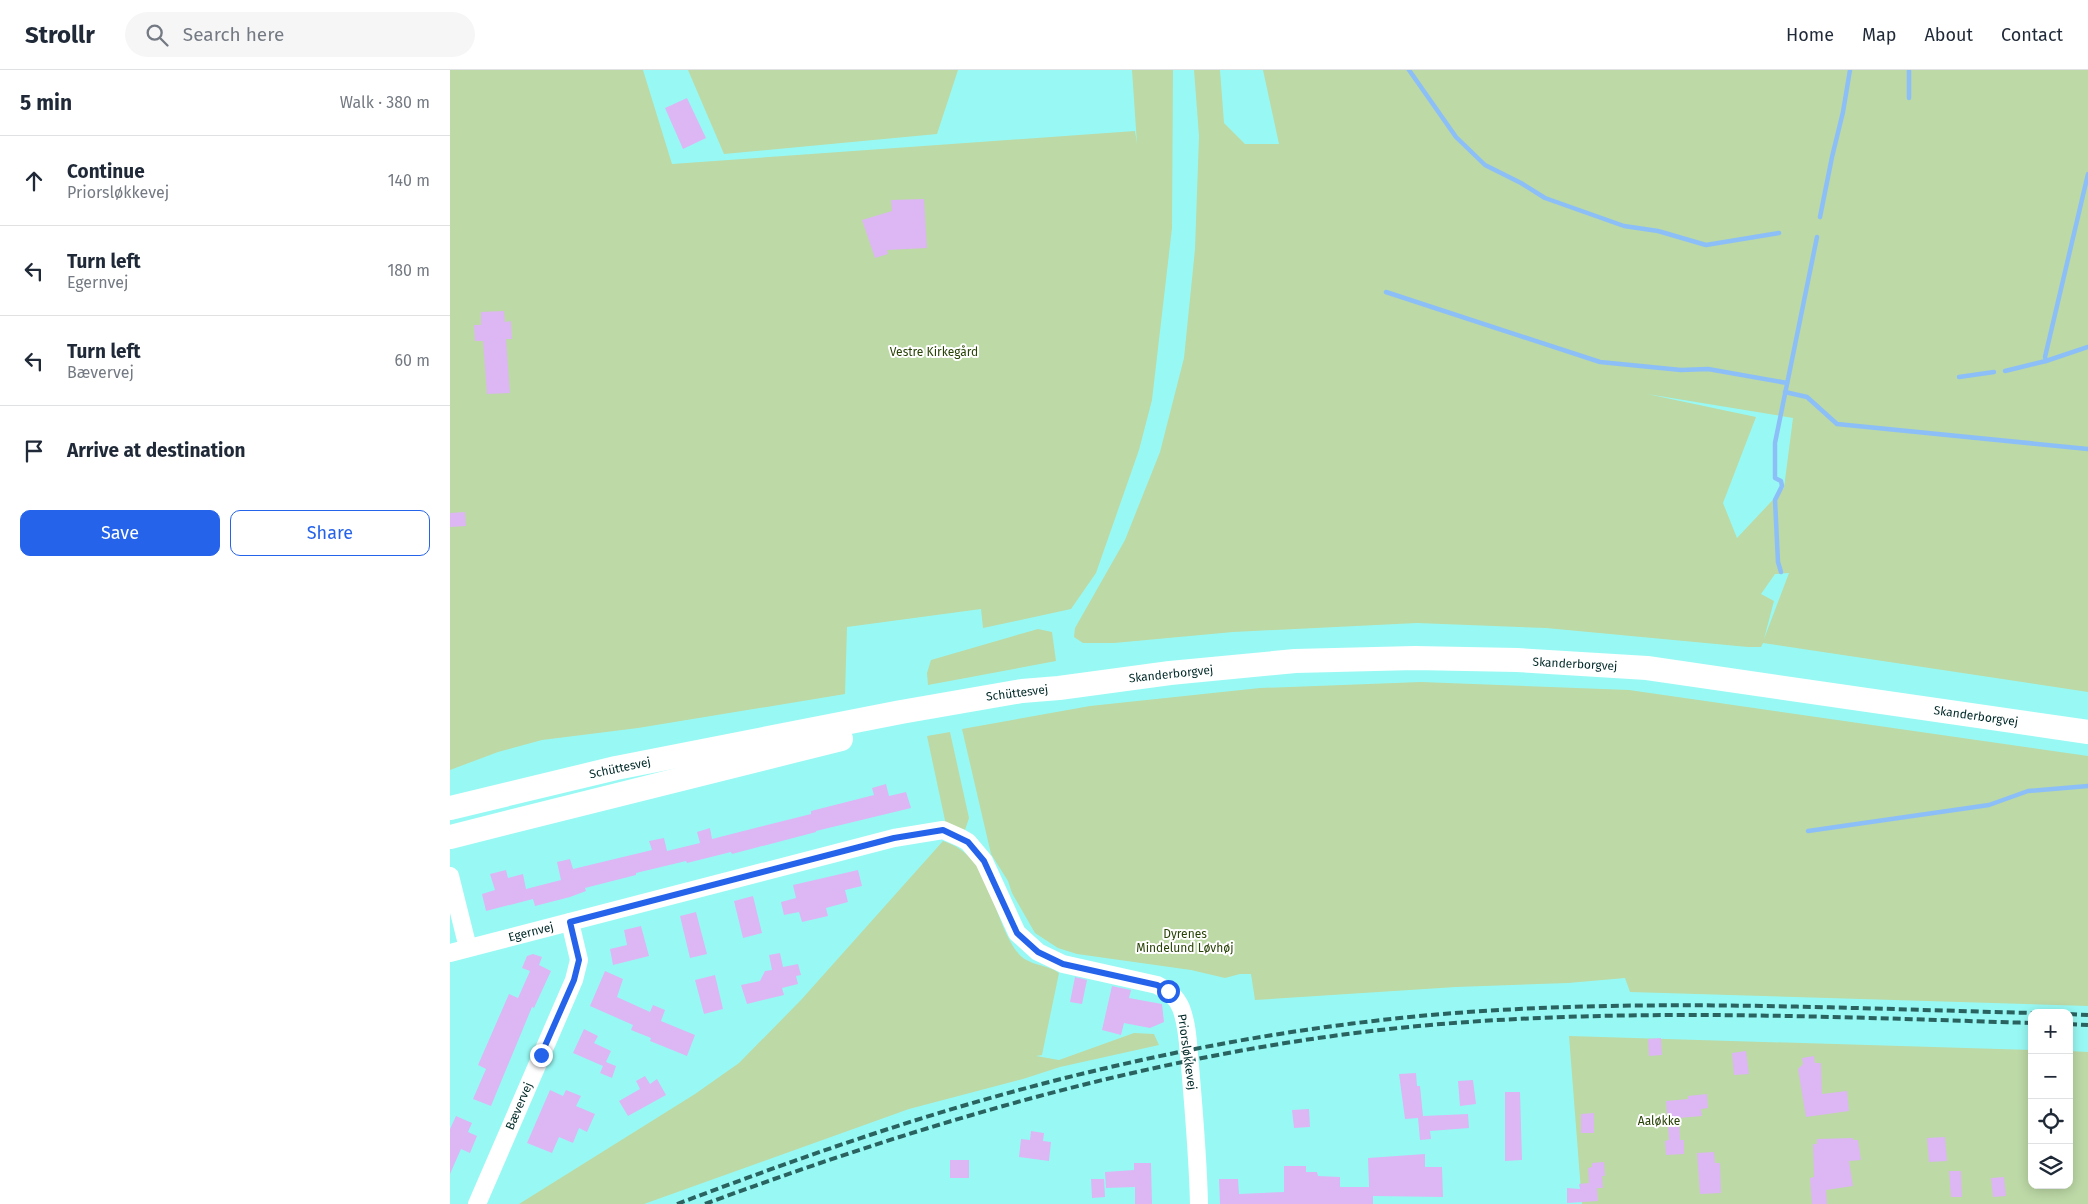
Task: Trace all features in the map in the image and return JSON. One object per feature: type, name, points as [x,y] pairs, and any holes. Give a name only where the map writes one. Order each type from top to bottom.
[{"type":"main road","name":"Skanderborgvej","points":[[1059,688],[1170,673],[1295,661],[1416,658],[1517,660],[1647,668],[2088,732]]},
{"type":"main road","name":"Schüttesvej","points":[[450,808],[616,768],[1022,690],[1059,688]]},
{"type":"main road","name":"Schüttesvej","points":[[450,837],[641,788],[1059,688]]},
{"type":"street","name":"Egernvej","points":[[450,953],[894,838],[943,830]]},
{"type":"street","name":"Priorsløkkevej","points":[[943,830],[968,842],[975,848],[986,865],[1017,933],[1038,952],[1063,964],[1157,985],[1168,991],[1176,1000],[1181,1010],[1186,1031],[1196,1124],[1199,1204]]},
{"type":"street","points":[[450,876],[468,948]]},
{"type":"street","name":"Bævervej","points":[[477,1204],[574,980],[579,960],[570,922]]},
{"type":"green space","name":"Vestre Kirkegård","points":[[450,70],[643,70],[672,164],[1135,131],[1137,144],[1132,70],[1173,70],[1172,228],[1152,400],[1139,450],[1096,573],[1071,609],[983,628],[981,609],[847,627],[845,694],[638,728],[542,740],[498,752],[450,770]]},
{"type":"green space","points":[[688,70],[958,70],[937,134],[724,154]]},
{"type":"green space","points":[[1194,70],[1220,70],[1224,123],[1245,144],[1279,144],[1263,70],[2088,70],[2088,692],[1763,643],[1761,647],[1748,647],[1546,628],[1417,623],[1233,632],[1114,643],[1083,643],[1074,637],[1075,628],[1125,540],[1160,452],[1184,358],[1195,249],[1199,136]],"holes":[[[1647,394],[1793,418],[1784,488],[1737,538],[1723,503],[1756,417]],[[1789,573],[1764,639],[1774,601],[1761,594],[1775,574]]]},
{"type":"green space","points":[[1038,629],[1052,632],[1056,661],[928,685],[927,673],[931,660]]},
{"type":"green space","name":"Dyrenes Mindelund Løvhøj","points":[[1421,682],[1629,690],[2088,756],[2088,1006],[1630,992],[1625,978],[1568,983],[1456,987],[1255,1000],[1251,974],[1240,974],[1225,978],[1191,970],[1077,954],[1058,948],[1035,933],[1012,893],[1008,881],[991,854],[962,729],[1090,706],[1260,688]]},
{"type":"green space","points":[[950,732],[969,818],[965,830],[946,825],[927,736]]},
{"type":"green space","points":[[943,841],[960,849],[973,860],[982,874],[1001,922],[1018,953],[1032,963],[1059,973],[1042,1055],[1036,1056],[1059,1060],[1134,1033],[1154,1034],[1159,1045],[1060,1067],[1023,1079],[909,1109],[644,1204],[519,1204],[695,1094],[739,1063],[801,1000]]},
{"type":"green space","name":"Aaløkke","points":[[1569,1036],[2028,1050],[2028,1189],[2073,1189],[2073,1051],[2088,1052],[2088,1204],[1582,1204]]},
{"type":"building","points":[[687,98],[706,138],[683,149],[665,108]]},
{"type":"building","points":[[924,199],[927,248],[887,250],[888,254],[875,258],[862,220],[892,211],[891,200]]},
{"type":"building","points":[[504,311],[505,322],[511,321],[512,339],[506,339],[510,393],[487,394],[483,341],[475,341],[474,325],[481,325],[481,312]]},
{"type":"building","points":[[465,512],[466,526],[450,527],[450,513]]},
{"type":"building","points":[[886,784],[889,796],[906,792],[911,808],[732,854],[731,852],[636,873],[636,875],[585,888],[586,891],[570,897],[535,906],[533,899],[486,911],[482,894],[495,890],[490,874],[506,870],[508,878],[523,874],[526,889],[561,880],[557,862],[570,859],[573,869],[652,850],[649,841],[664,838],[667,851],[700,843],[697,832],[710,828],[712,839],[811,814],[811,811],[874,795],[872,788]]},
{"type":"building","points":[[858,870],[862,886],[845,890],[848,902],[826,908],[828,916],[802,922],[799,912],[784,915],[781,902],[796,898],[793,885]]},
{"type":"building","points":[[753,896],[762,933],[743,938],[734,901]]},
{"type":"building","points":[[696,912],[707,954],[690,958],[680,916]]},
{"type":"building","points":[[641,926],[649,956],[613,965],[610,949],[627,945],[624,930]]},
{"type":"building","points":[[780,953],[783,967],[798,964],[801,975],[796,976],[798,984],[782,988],[784,995],[747,1004],[741,985],[760,981],[765,971],[772,970],[769,955]]},
{"type":"building","points":[[533,954],[542,957],[539,965],[551,971],[534,1008],[532,1007],[491,1106],[473,1099],[486,1069],[478,1065],[509,994],[518,998],[530,971],[522,968],[527,956]]},
{"type":"building","points":[[605,971],[623,979],[617,997],[650,1012],[653,1005],[665,1010],[661,1021],[695,1035],[687,1056],[650,1041],[651,1038],[631,1030],[633,1025],[590,1006]]},
{"type":"building","points":[[715,975],[723,1009],[704,1014],[695,980]]},
{"type":"building","points":[[1075,977],[1087,980],[1082,1004],[1070,1002]]},
{"type":"building","points":[[1112,986],[1131,990],[1129,998],[1162,1004],[1164,1022],[1150,1028],[1124,1023],[1121,1035],[1102,1030]]},
{"type":"building","points":[[584,1029],[598,1036],[594,1043],[611,1051],[606,1062],[616,1066],[612,1078],[600,1073],[603,1066],[573,1053]]},
{"type":"building","points":[[1661,1038],[1662,1055],[1649,1056],[1648,1039]]},
{"type":"building","points":[[1746,1051],[1749,1074],[1734,1075],[1732,1053]]},
{"type":"building","points":[[1814,1056],[1815,1063],[1821,1063],[1822,1094],[1847,1091],[1849,1111],[1806,1117],[1798,1069],[1803,1064],[1802,1058]]},
{"type":"building","points":[[1416,1073],[1417,1086],[1420,1086],[1423,1116],[1468,1114],[1469,1128],[1430,1131],[1431,1139],[1420,1140],[1418,1118],[1405,1119],[1399,1074]]},
{"type":"building","points":[[645,1076],[650,1084],[657,1079],[666,1095],[628,1116],[619,1101],[640,1089],[636,1081]]},
{"type":"building","points":[[1473,1080],[1476,1104],[1460,1106],[1458,1081]]},
{"type":"building","points":[[550,1090],[563,1096],[566,1090],[581,1096],[576,1106],[595,1114],[587,1132],[579,1128],[573,1143],[559,1137],[552,1153],[527,1143]]},
{"type":"building","points":[[1505,1092],[1520,1092],[1522,1160],[1505,1161]]},
{"type":"building","points":[[1707,1094],[1708,1108],[1701,1109],[1702,1116],[1679,1118],[1680,1140],[1684,1140],[1684,1154],[1666,1155],[1665,1141],[1669,1140],[1666,1101],[1688,1099],[1688,1096]]},
{"type":"building","points":[[1309,1109],[1310,1127],[1294,1128],[1292,1110]]},
{"type":"building","points":[[1594,1113],[1594,1133],[1581,1133],[1581,1114]]},
{"type":"building","points":[[456,1116],[472,1123],[468,1132],[477,1136],[470,1153],[461,1149],[450,1174],[450,1129]]},
{"type":"building","points":[[1031,1131],[1044,1133],[1043,1141],[1051,1142],[1049,1161],[1019,1157],[1021,1139],[1030,1140]]},
{"type":"building","points":[[1945,1137],[1947,1161],[1929,1162],[1927,1138]]},
{"type":"building","points":[[1853,1138],[1853,1140],[1858,1140],[1861,1160],[1849,1161],[1853,1186],[1826,1190],[1827,1204],[1812,1204],[1810,1178],[1814,1177],[1813,1144],[1817,1144],[1817,1139]]},
{"type":"building","points":[[1714,1152],[1715,1163],[1720,1163],[1721,1193],[1700,1194],[1697,1153]]},
{"type":"building","points":[[1425,1154],[1425,1167],[1442,1167],[1443,1197],[1373,1196],[1373,1204],[1220,1204],[1219,1179],[1238,1179],[1239,1194],[1284,1192],[1284,1166],[1306,1166],[1306,1172],[1317,1172],[1318,1176],[1340,1177],[1340,1187],[1369,1187],[1368,1158]]},
{"type":"building","points":[[950,1160],[969,1160],[969,1178],[950,1178]]},
{"type":"building","points":[[1604,1162],[1605,1176],[1602,1176],[1603,1188],[1597,1188],[1598,1201],[1567,1203],[1567,1188],[1580,1189],[1579,1184],[1589,1183],[1588,1168],[1592,1167],[1592,1163]]},
{"type":"building","points":[[1134,1163],[1151,1163],[1152,1204],[1135,1204],[1135,1187],[1106,1188],[1105,1172],[1134,1170]]},
{"type":"building","points":[[1949,1171],[1961,1171],[1962,1197],[1951,1197]]},
{"type":"building","points":[[2004,1177],[2006,1196],[1993,1197],[1991,1178]]},
{"type":"building","points":[[1091,1179],[1104,1179],[1105,1197],[1092,1198]]},
{"type":"waterway","points":[[1409,70],[1456,137],[1485,165],[1521,183],[1545,198],[1624,226],[1658,231],[1706,245],[1779,233]]},
{"type":"waterway","points":[[1820,217],[1843,112],[1850,70]]},
{"type":"waterway","points":[[1909,70],[1909,98]]},
{"type":"waterway","points":[[2046,361],[2045,357],[2088,174]]},
{"type":"waterway","points":[[1781,572],[1778,562],[1775,500],[1782,486],[1781,481],[1775,478],[1775,443],[1817,237]]},
{"type":"waterway","points":[[1386,292],[1600,362],[1681,370],[1708,369],[1787,383]]},
{"type":"waterway","points":[[2005,371],[2046,361],[2088,347]]},
{"type":"waterway","points":[[1959,377],[1994,372]]},
{"type":"waterway","points":[[1785,392],[1807,397],[1837,424],[2088,449]]},
{"type":"waterway","points":[[1808,831],[1989,805],[2028,791],[2088,786]]},
{"type":"railway","points":[[677,1204],[832,1148],[989,1098],[1053,1081],[1181,1052],[1311,1029],[1442,1014],[1590,1006],[1811,1007],[2028,1013]]},
{"type":"railway","points":[[2073,1014],[2088,1015]]},
{"type":"railway","points":[[705,1204],[885,1142],[975,1114],[1067,1089],[1159,1067],[1252,1049],[1346,1034],[1441,1024],[1589,1016],[1736,1015],[2028,1023]]},
{"type":"railway","points":[[2073,1024],[2088,1025]]},
{"type":"route","points":[[541,1055],[574,980],[579,960],[570,922],[894,838],[943,830],[961,838],[975,848],[984,861],[1017,933],[1038,952],[1063,964],[1157,985],[1168,991]]}]
